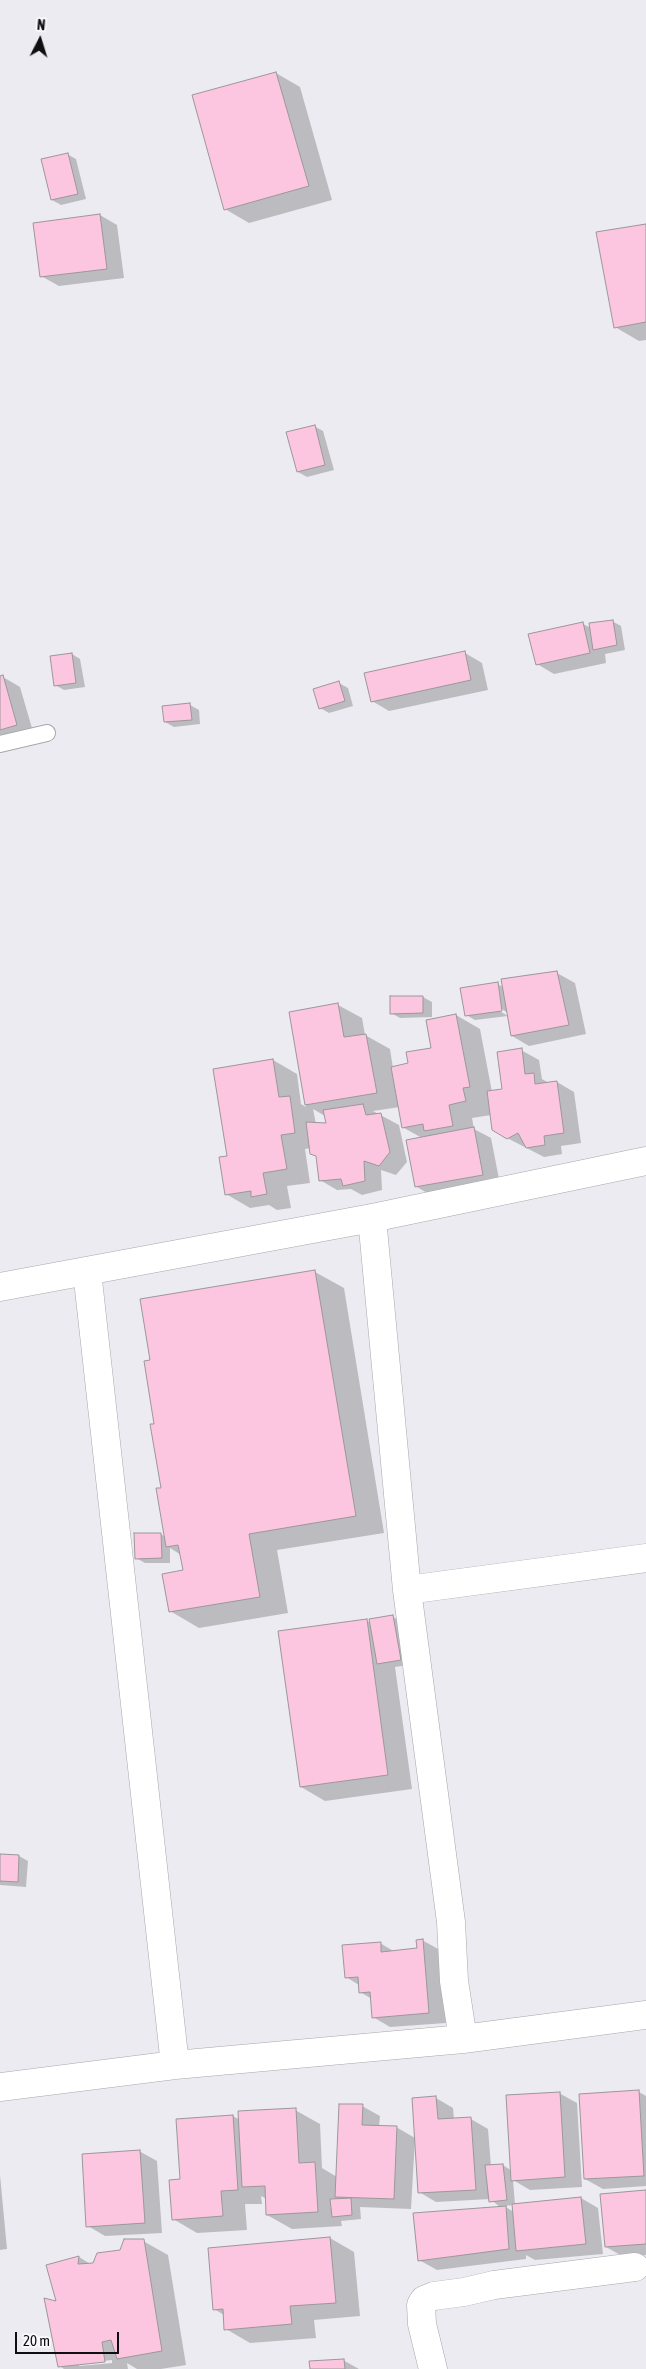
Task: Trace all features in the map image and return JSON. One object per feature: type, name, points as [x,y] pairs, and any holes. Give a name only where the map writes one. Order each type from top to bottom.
[{"type":"street","points":[[0,1287],[372,1218],[646,1161]]},
{"type":"street","points":[[372,1218],[407,1590],[451,1922],[454,1981],[463,2039]]},
{"type":"street","points":[[87,1271],[174,2065]]},
{"type":"street","points":[[407,1590],[646,1558]]},
{"type":"street","points":[[0,2087],[174,2065],[463,2039],[646,2015]]},
{"type":"street","points":[[434,2369],[422,2324],[421,2305],[424,2300],[434,2296],[494,2285],[636,2267]]},
{"type":"lane","points":[[0,744],[47,733]]},
{"type":"building","points":[[276,72],[309,186],[224,210],[192,95]]},
{"type":"building","points":[[68,153],[78,194],[51,200],[41,159]]},
{"type":"building","points":[[100,214],[107,269],[40,277],[33,223]]},
{"type":"building","points":[[646,224],[646,322],[614,328],[596,232]]},
{"type":"building","points":[[315,425],[325,465],[297,472],[286,432]]},
{"type":"building","points":[[613,620],[617,645],[593,650],[589,623]]},
{"type":"building","points":[[583,622],[590,653],[536,665],[528,634]]},
{"type":"building","points":[[465,651],[471,680],[371,702],[364,673]]},
{"type":"building","points":[[72,653],[76,683],[54,686],[50,656]]},
{"type":"building","points":[[3,675],[17,725],[0,730],[0,676]]},
{"type":"building","points":[[339,681],[345,701],[319,709],[313,689]]},
{"type":"building","points":[[190,703],[192,720],[164,722],[162,706]]},
{"type":"building","points":[[557,971],[569,1025],[511,1036],[501,979]]},
{"type":"building","points":[[498,982],[502,1011],[465,1016],[460,988]]},
{"type":"building","points":[[390,996],[423,996],[423,1013],[390,1014]]},
{"type":"building","points":[[338,1003],[344,1037],[366,1034],[377,1093],[305,1105],[289,1012]]},
{"type":"building","points":[[456,1014],[470,1087],[463,1088],[466,1101],[449,1105],[453,1126],[424,1131],[423,1124],[402,1128],[391,1067],[408,1063],[406,1052],[431,1048],[426,1020]]},
{"type":"building","points":[[522,1048],[525,1074],[534,1073],[535,1084],[557,1081],[564,1133],[544,1136],[545,1145],[526,1148],[518,1133],[507,1139],[492,1130],[487,1091],[502,1089],[497,1052]]},
{"type":"building","points":[[273,1059],[279,1097],[290,1096],[295,1133],[281,1135],[287,1169],[263,1173],[267,1194],[251,1197],[251,1191],[225,1195],[219,1157],[227,1156],[213,1069]]},
{"type":"building","points":[[363,1104],[366,1115],[381,1113],[390,1152],[379,1166],[364,1161],[365,1181],[343,1186],[341,1179],[319,1181],[316,1156],[310,1154],[306,1122],[326,1123],[323,1110]]},
{"type":"building","points":[[474,1127],[483,1175],[415,1187],[406,1140]]},
{"type":"building","points":[[315,1270],[356,1516],[249,1534],[260,1597],[169,1612],[162,1574],[183,1570],[178,1545],[166,1547],[156,1488],[161,1488],[150,1424],[154,1424],[144,1361],[150,1360],[140,1299]]},
{"type":"building","points":[[134,1533],[161,1533],[162,1558],[135,1559]]},
{"type":"building","points":[[393,1615],[401,1660],[377,1664],[369,1619]]},
{"type":"building","points":[[367,1619],[388,1775],[300,1787],[278,1631]]},
{"type":"building","points":[[0,1854],[19,1855],[18,1882],[0,1881]]},
{"type":"building","points":[[423,1939],[429,2013],[372,2018],[370,1992],[359,1993],[358,1977],[345,1978],[342,1945],[381,1942],[381,1952],[417,1948],[416,1940]]},
{"type":"building","points":[[639,2090],[644,2176],[584,2179],[579,2094]]},
{"type":"building","points":[[560,2092],[565,2177],[511,2181],[506,2095]]},
{"type":"building","points":[[436,2096],[438,2119],[471,2117],[476,2190],[418,2193],[412,2098]]},
{"type":"building","points":[[339,2104],[363,2104],[362,2125],[397,2126],[394,2199],[335,2197]]},
{"type":"building","points":[[296,2108],[299,2163],[315,2162],[318,2212],[266,2215],[265,2186],[242,2187],[238,2111]]},
{"type":"building","points":[[233,2115],[238,2190],[221,2191],[223,2216],[172,2220],[169,2180],[180,2179],[176,2119]]},
{"type":"building","points":[[140,2150],[145,2223],[86,2227],[82,2154]]},
{"type":"building","points":[[503,2164],[507,2200],[489,2202],[485,2165]]},
{"type":"building","points":[[646,2190],[646,2244],[605,2247],[600,2194]]},
{"type":"building","points":[[581,2197],[586,2244],[516,2251],[512,2204]]},
{"type":"building","points":[[351,2198],[352,2215],[332,2217],[330,2199]]},
{"type":"building","points":[[506,2206],[509,2249],[418,2261],[413,2213]]},
{"type":"building","points":[[330,2237],[336,2303],[290,2306],[292,2324],[224,2330],[223,2309],[213,2310],[208,2248]]},
{"type":"building","points":[[124,2239],[144,2239],[162,2351],[117,2359],[111,2340],[102,2342],[105,2362],[58,2367],[44,2298],[56,2301],[46,2265],[79,2256],[78,2264],[93,2263],[97,2253],[120,2250]]},
{"type":"building","points":[[344,2359],[345,2369],[310,2369],[309,2361]]}]
